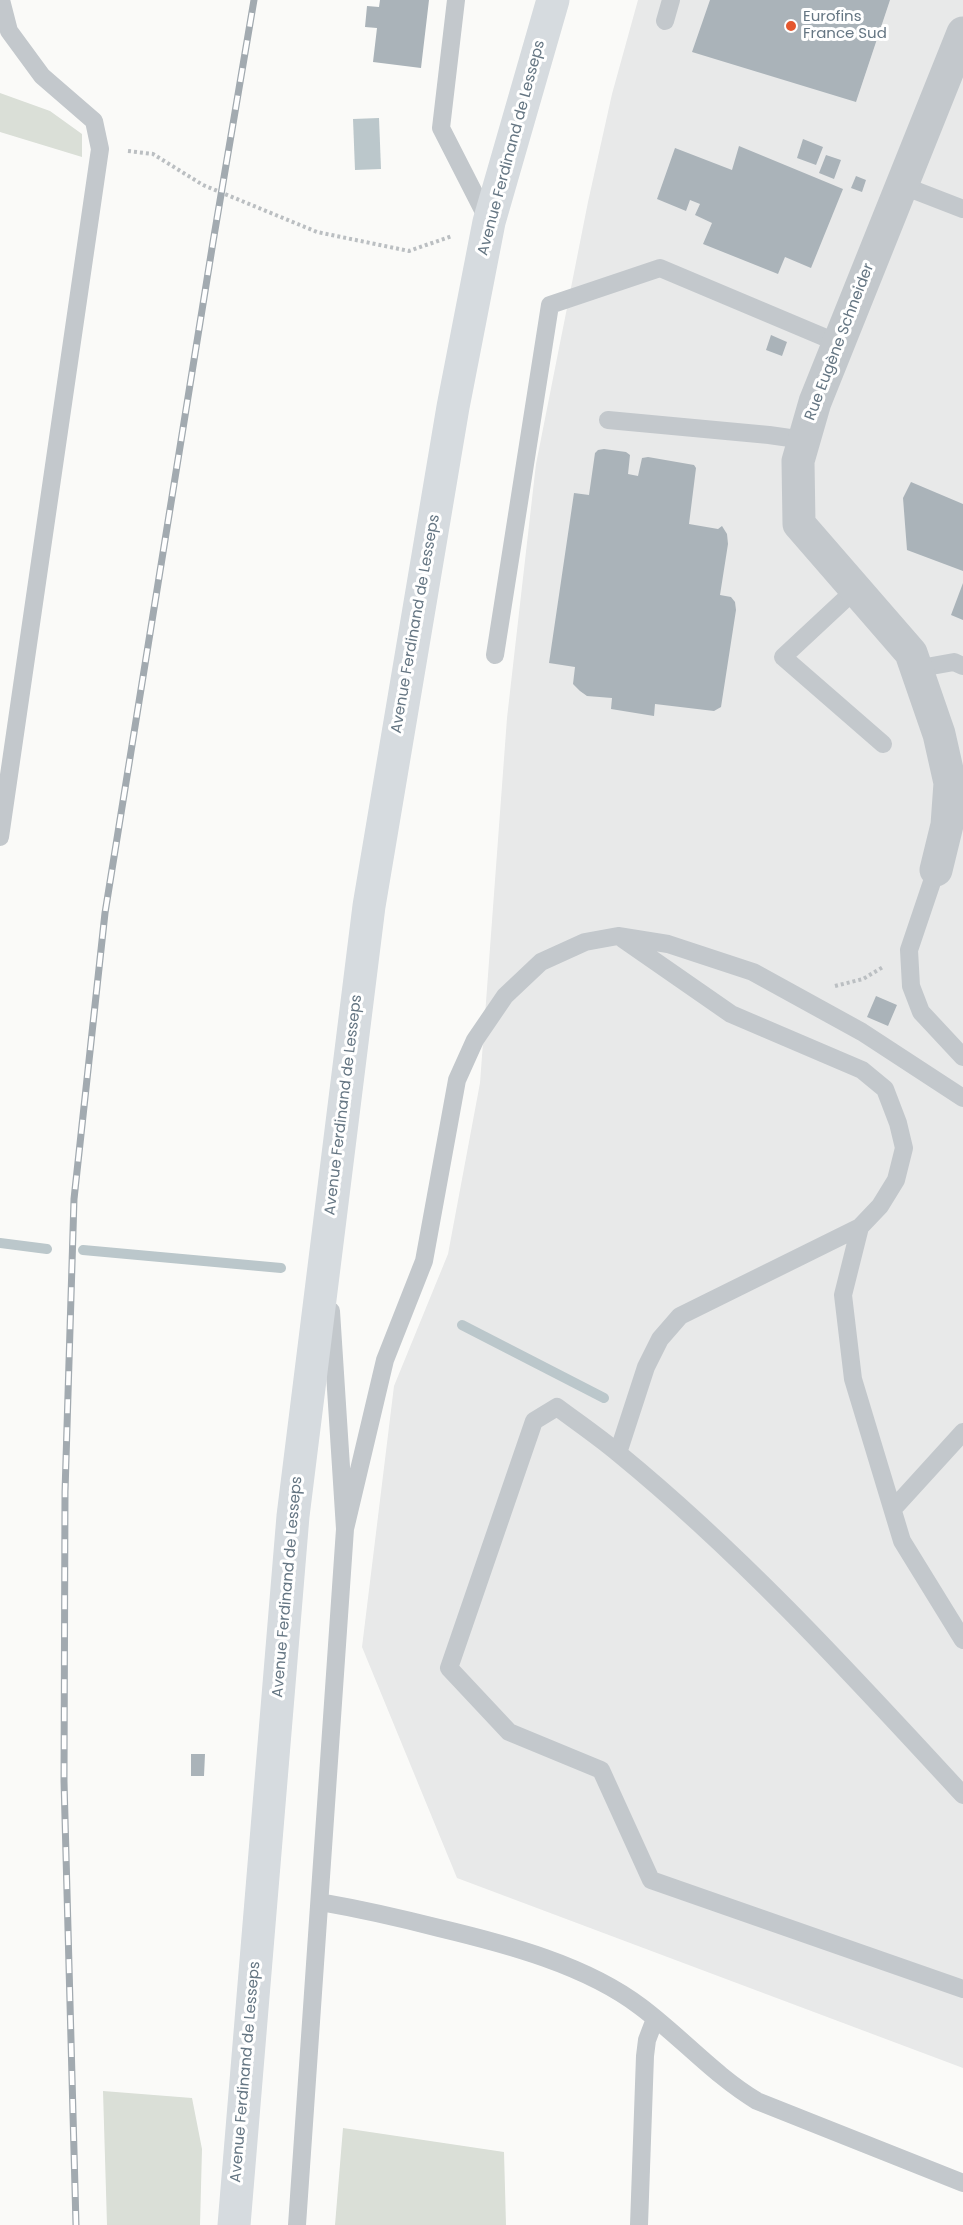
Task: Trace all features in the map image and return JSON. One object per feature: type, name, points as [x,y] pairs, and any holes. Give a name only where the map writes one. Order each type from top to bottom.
[{"type":"main road","name":"Avenue Ferdinand de Lesseps","points":[[234,2225],[293,1516],[369,906],[453,407],[489,222],[554,0]]},
{"type":"street","name":"Rue Eugène Schneider","points":[[936,870],[947,825],[950,783],[939,734],[911,653],[799,524],[798,461],[815,402],[963,33]]},
{"type":"lane","points":[[0,837],[100,149],[94,122],[42,76],[9,31],[1,0]]},
{"type":"lane","points":[[456,0],[441,128],[489,222]]},
{"type":"lane","points":[[664,21],[671,0]]},
{"type":"lane","points":[[901,185],[963,209]]},
{"type":"lane","points":[[495,655],[550,305],[660,267],[838,343]]},
{"type":"lane","points":[[608,420],[769,435],[804,441]]},
{"type":"lane","points":[[856,590],[783,657],[883,744]]},
{"type":"lane","points":[[915,669],[954,662],[963,666]]},
{"type":"lane","points":[[936,870],[909,950],[911,986],[921,1012],[963,1057]]},
{"type":"lane","points":[[345,1529],[386,1360],[424,1262],[457,1080],[475,1040],[506,996],[542,962],[585,942],[618,936],[668,944],[753,972],[862,1032],[963,1098]]},
{"type":"lane","points":[[618,936],[731,1014],[862,1070],[885,1089],[898,1123],[904,1148],[896,1180],[880,1206],[860,1227],[680,1316],[660,1339],[646,1367],[618,1453]]},
{"type":"lane","points":[[860,1227],[843,1295],[854,1379],[902,1541],[963,1640]]},
{"type":"lane","points":[[297,2225],[345,1529],[326,1248]]},
{"type":"lane","points":[[963,1795],[818,1639],[718,1541],[618,1453],[557,1407],[534,1421],[449,1668],[509,1732],[601,1770],[651,1880],[963,1989]]},
{"type":"lane","points":[[893,1509],[963,1432]]},
{"type":"lane","points":[[320,1902],[360,1909],[517,1947],[606,1984],[641,2006],[736,2088],[757,2101],[963,2183]]},
{"type":"lane","points":[[639,2225],[645,2056],[647,2040],[655,2019]]},
{"type":"path","points":[[100,149],[153,154],[203,186],[317,232],[409,250],[489,222]]},
{"type":"path","points":[[783,988],[830,987],[863,979],[909,950]]},
{"type":"shaded area","points":[[638,0],[963,0],[963,2068],[457,1878],[362,1647],[394,1386],[448,1254],[480,1083],[507,718],[536,464],[588,202],[612,94]]},
{"type":"shaded area","points":[[0,93],[50,111],[82,134],[82,157],[0,132]]},
{"type":"shaded area","points":[[379,118],[381,169],[355,170],[353,119]]},
{"type":"shaded area","points":[[103,2091],[192,2098],[202,2149],[200,2225],[107,2225]]},
{"type":"shaded area","points":[[343,2128],[504,2152],[506,2225],[335,2225]]},
{"type":"building","points":[[380,0],[429,0],[421,68],[373,62],[377,28],[365,27],[367,6],[379,7]]},
{"type":"building","name":"Eurofins France Sud","points":[[710,0],[890,0],[856,102],[692,52]]},
{"type":"building","points":[[803,139],[823,147],[816,165],[797,158]]},
{"type":"building","points":[[739,146],[843,189],[811,268],[785,257],[778,274],[703,244],[712,223],[695,215],[700,204],[690,200],[686,211],[657,199],[675,148],[732,170]]},
{"type":"building","points":[[826,155],[841,160],[834,179],[819,173]]},
{"type":"building","points":[[856,176],[866,180],[862,192],[851,188]]},
{"type":"building","points":[[771,335],[787,342],[782,356],[766,350]]},
{"type":"building","points":[[604,449],[626,452],[630,455],[628,474],[638,476],[642,458],[694,465],[696,468],[689,524],[718,529],[722,526],[727,534],[728,544],[720,595],[731,597],[735,602],[736,610],[721,707],[714,711],[655,704],[654,716],[611,709],[612,698],[587,696],[573,684],[575,667],[549,663],[574,493],[589,495],[595,453]]},
{"type":"building","points":[[911,482],[963,504],[963,571],[907,550],[903,498]]},
{"type":"building","points":[[963,583],[963,620],[951,615]]},
{"type":"building","points":[[876,996],[897,1005],[888,1026],[867,1017]]},
{"type":"building","points":[[191,1754],[205,1754],[204,1776],[191,1776]]},
{"type":"waterway","points":[[0,1243],[47,1249]]},
{"type":"waterway","points":[[83,1250],[281,1268]]},
{"type":"waterway","points":[[462,1325],[604,1398]]},
{"type":"railway","points":[[76,2225],[64,1781],[65,1492],[74,1199],[105,913],[254,0]]},
{"type":"place","name":"Eurofins France Sud","points":[[791,26]]}]
